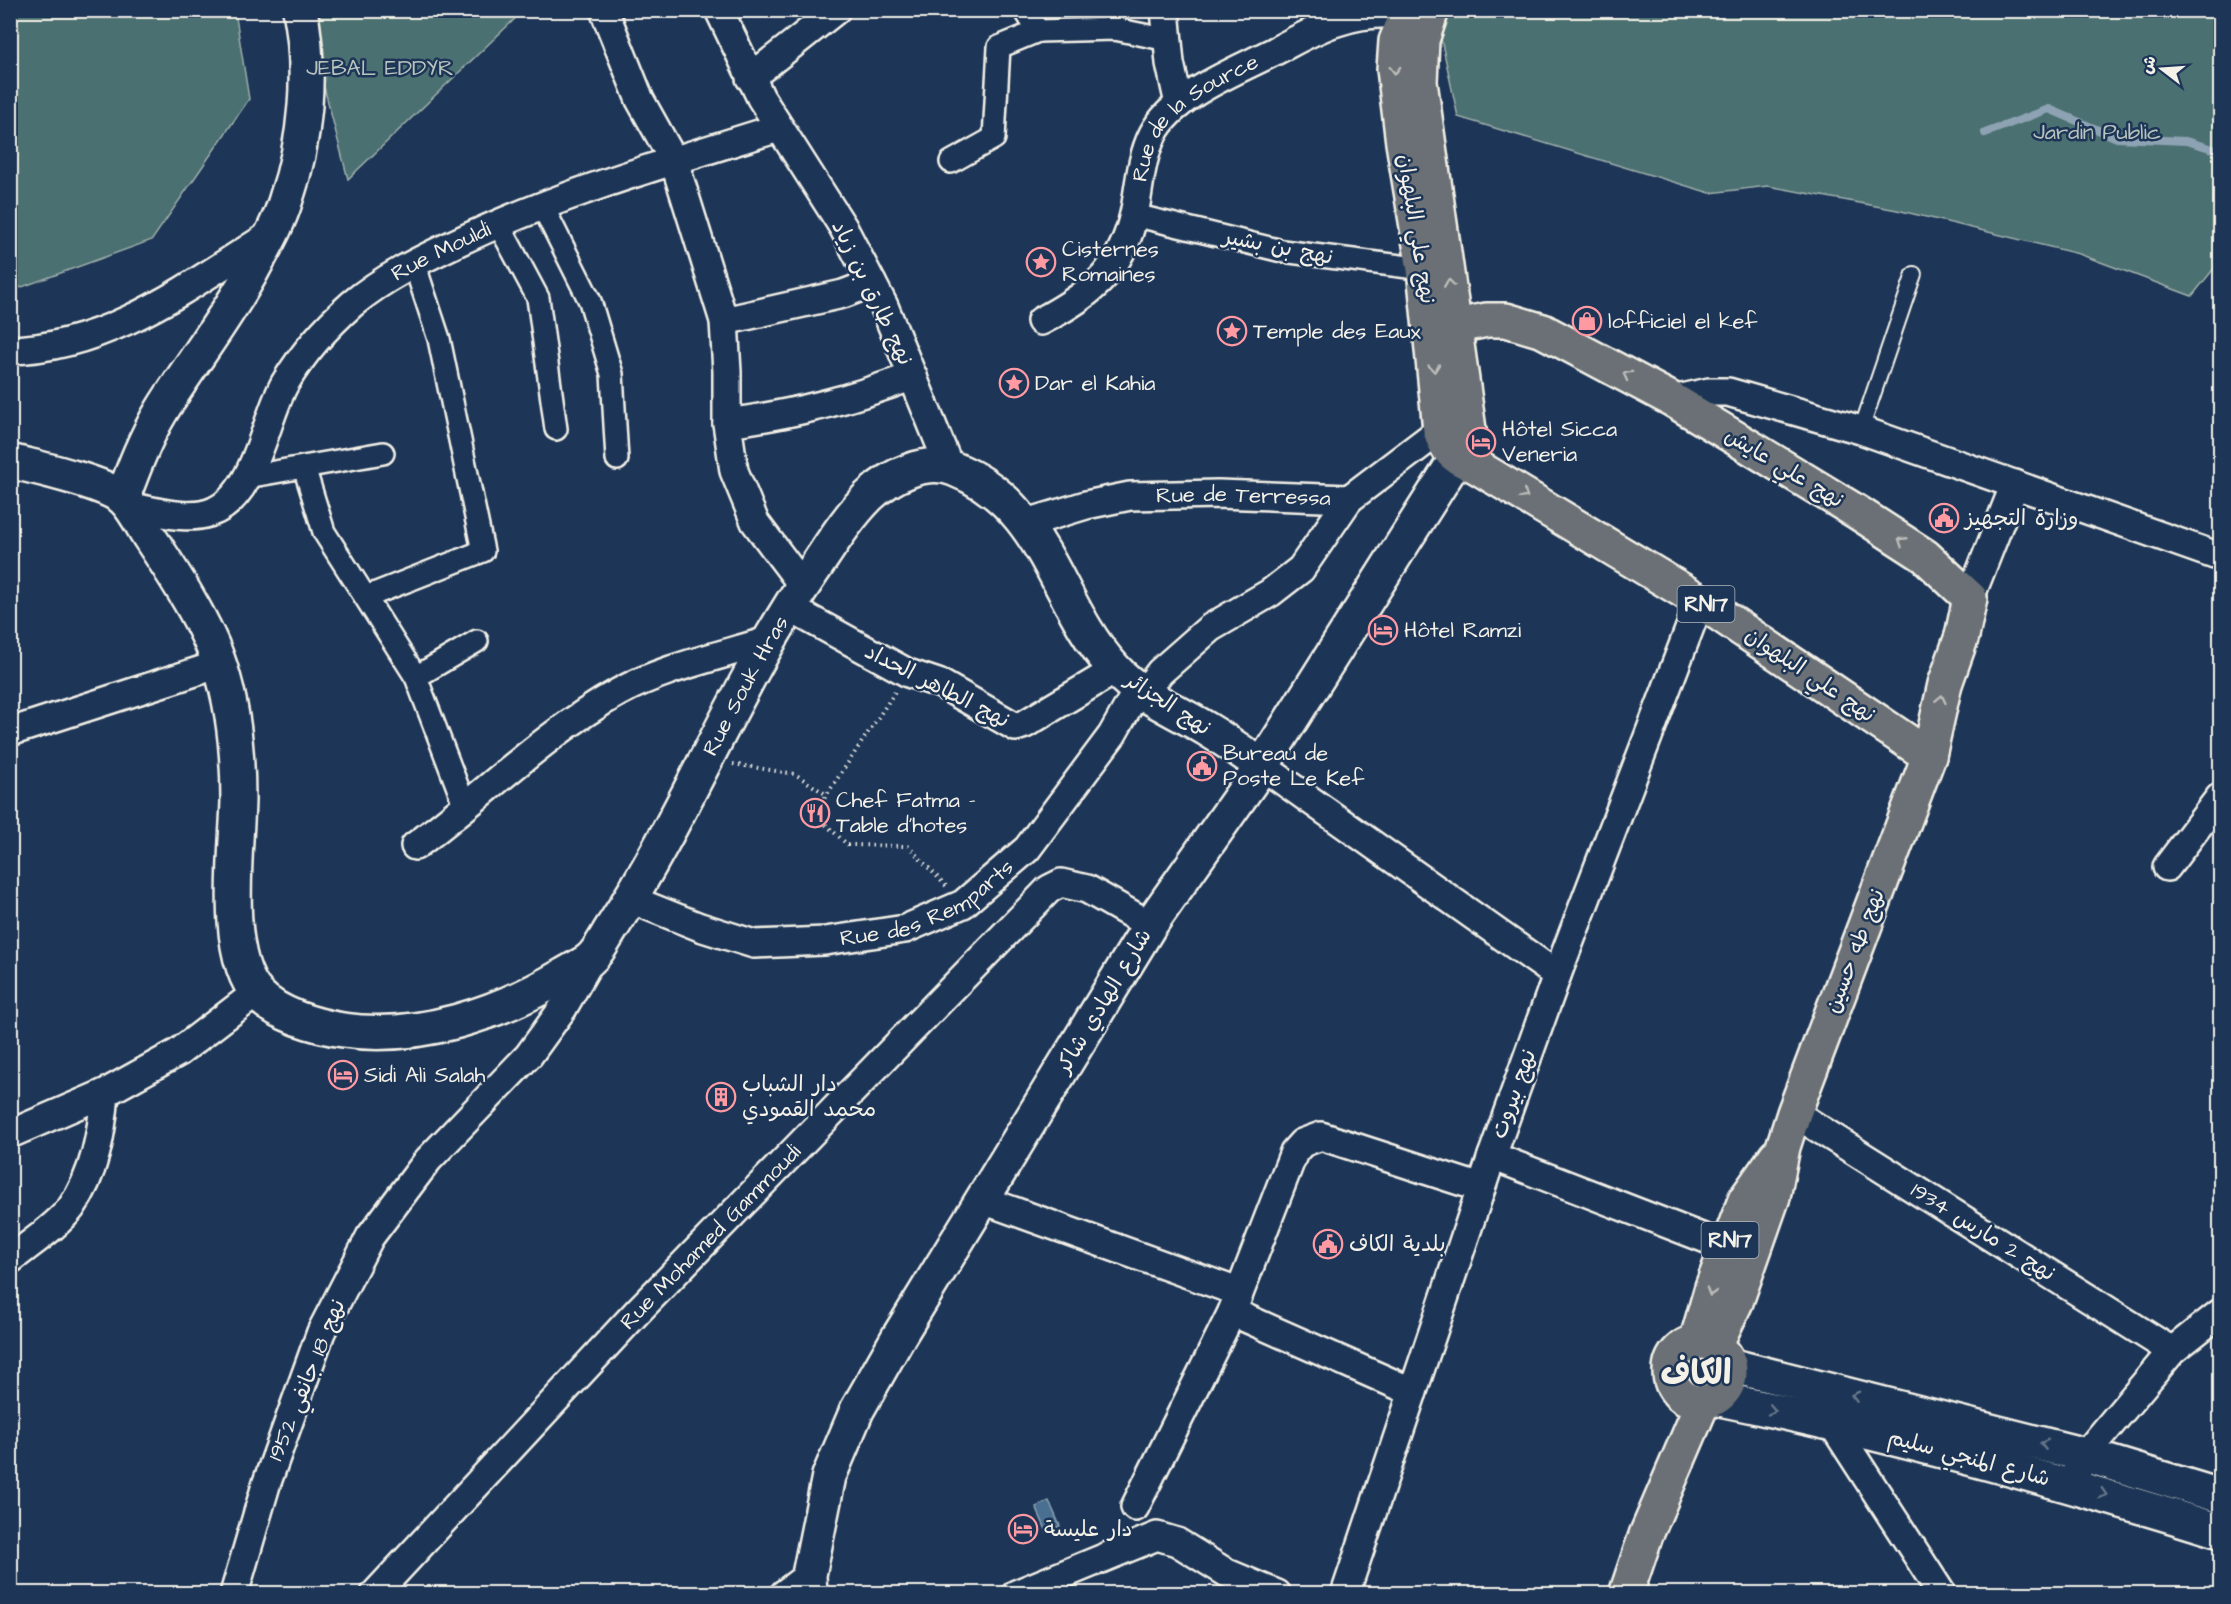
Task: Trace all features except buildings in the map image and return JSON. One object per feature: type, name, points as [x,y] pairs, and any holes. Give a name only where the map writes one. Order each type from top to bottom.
[{"type":"main road","name":"نهج علي البلهوان","points":[[1419,13],[1396,41],[1394,69],[1403,142],[1424,269],[1443,329],[1440,430],[1448,451],[1467,455],[1700,601],[1929,756]]},
{"type":"main road","name":"نهج علي البلهوان","points":[[1419,13],[1422,40],[1420,82],[1443,329],[1467,455]]},
{"type":"main road","name":"نهج علي عايش","points":[[1443,329],[1487,320],[1506,321],[1543,331],[1673,400],[1925,556],[1970,598]]},
{"type":"main road","points":[[1929,756],[1945,684],[1962,636],[1970,598]]},
{"type":"main road","name":"نهج طه حسين","points":[[1713,1351],[1736,1302],[1773,1197],[1783,1147],[1794,1113],[1929,756]]},
{"type":"main road","name":"نهج طه حسين","points":[[1713,1351],[1727,1247],[1745,1200],[1783,1147]]},
{"type":"main road","name":"RN17","points":[[1626,1593],[1698,1398],[1727,1383],[1713,1351],[1684,1346],[1674,1356],[1669,1368],[1671,1382],[1698,1398]]},
{"type":"street","points":[[126,502],[139,454],[161,411],[252,270],[286,201],[298,153],[305,98],[304,32],[300,10]]},
{"type":"street","points":[[604,10],[640,100],[674,161],[724,321],[727,423],[734,471],[755,522],[795,596]]},
{"type":"street","name":"نهج طارق بن زياد","points":[[719,10],[750,78],[778,128],[843,227],[872,283],[949,466]]},
{"type":"street","points":[[750,78],[836,10]]},
{"type":"street","points":[[1025,10],[1038,31]]},
{"type":"street","points":[[1165,10],[1170,63],[1179,104]]},
{"type":"street","name":"Rue de la Source","points":[[1041,321],[1072,304],[1104,279],[1116,262],[1134,215],[1144,157],[1155,132],[1179,104],[1210,84],[1336,16],[1419,13]]},
{"type":"street","points":[[951,162],[994,138],[999,47],[1038,31],[1114,20],[1168,40]]},
{"type":"street","name":"Rue Mouldi","points":[[126,502],[200,514],[230,501],[247,477],[284,385],[313,342],[354,303],[414,263],[498,223],[618,177],[778,128]]},
{"type":"street","points":[[542,206],[590,301],[612,374],[617,459]]},
{"type":"street","name":"نهج بن بشير","points":[[1134,215],[1282,251],[1424,269]]},
{"type":"street","points":[[498,223],[538,298],[556,429]]},
{"type":"street","points":[[10,350],[30,350],[90,336],[139,317],[270,235]]},
{"type":"street","points":[[366,597],[483,551],[439,339],[414,263]]},
{"type":"street","points":[[724,321],[843,294],[872,283]]},
{"type":"street","points":[[727,423],[789,415],[868,393],[913,376]]},
{"type":"street","points":[[1673,400],[1709,392],[1728,392],[1861,430],[2220,557]]},
{"type":"street","name":"Rue de Terressa","points":[[1027,523],[1086,505],[1130,496],[1218,494],[1349,499],[1440,430]]},
{"type":"street","points":[[247,477],[383,453]]},
{"type":"street","name":"شارع الهادي شاكر","points":[[801,1587],[830,1476],[857,1410],[943,1260],[1150,925],[1262,766],[1467,455]]},
{"type":"street","points":[[10,462],[72,478],[126,502],[177,579],[220,664],[234,727],[237,786],[233,906],[240,958],[256,993],[289,1015],[340,1030],[385,1033],[438,1026],[499,1007],[537,991],[591,959]]},
{"type":"street","name":"Rue Souk Hras","points":[[591,959],[630,899],[795,596],[843,528],[871,495],[896,476],[923,466],[949,466]]},
{"type":"street","name":"نهج الجزائر","points":[[949,466],[990,487],[1027,523],[1089,633],[1133,684],[1262,766],[1557,975]]},
{"type":"street","points":[[304,467],[324,532],[416,677],[466,809]]},
{"type":"street","points":[[1970,598],[2015,484]]},
{"type":"street","points":[[1133,684],[1160,672],[1210,628],[1270,593],[1301,569],[1349,499]]},
{"type":"street","name":"نهج الطاهر الحداد","points":[[795,596],[908,673],[941,684],[1016,727],[1133,684]]},
{"type":"street","name":"نهج بيروت","points":[[1345,1593],[1480,1188],[1557,975],[1700,601]]},
{"type":"street","points":[[415,846],[466,809],[578,717],[621,691],[669,672],[770,640]]},
{"type":"street","points":[[416,677],[477,641]]},
{"type":"street","points":[[10,732],[220,664]]},
{"type":"street","name":"Rue des Remparts","points":[[630,899],[700,927],[754,944],[825,941],[905,929],[963,904],[1027,849],[1112,735],[1133,684]]},
{"type":"street","points":[[2167,867],[2220,797]]},
{"type":"street","name":"Rue Mohamed Gammoudi","points":[[375,1593],[638,1311],[1049,889],[1061,883],[1087,889],[1150,925]]},
{"type":"street","name":"نهج 18 جانفي 1952","points":[[234,1593],[266,1485],[321,1332],[370,1237],[428,1160],[529,1055],[563,1008],[591,959]]},
{"type":"street","points":[[10,1134],[105,1093],[178,1052],[256,993]]},
{"type":"street","points":[[10,1260],[70,1209],[90,1172],[102,1131],[105,1093]]},
{"type":"street","name":"نهج 2 مارس 1934","points":[[1794,1113],[2172,1351]]},
{"type":"street","points":[[1135,1507],[1235,1302],[1294,1152],[1302,1143],[1321,1136],[1480,1188]]},
{"type":"street","points":[[1492,1156],[1727,1247]]},
{"type":"street","points":[[982,1200],[1235,1302],[1413,1392]]},
{"type":"street","points":[[2070,1484],[2085,1455],[2172,1351],[2220,1313]]},
{"type":"street","name":"شارع المنجي سليم","points":[[1713,1351],[2085,1455],[2220,1497]]},
{"type":"street","name":"شارع المنجي سليم","points":[[1698,1398],[1831,1422],[2070,1484],[2220,1531]]},
{"type":"street","points":[[1831,1422],[1938,1593]]},
{"type":"street","points":[[1016,1593],[1061,1586],[1156,1536],[1177,1542],[1227,1573],[1277,1593]]},
{"type":"lane","points":[[1861,430],[1914,274]]},
{"type":"path","points":[[908,673],[814,814],[848,845],[908,846],[963,904]]},
{"type":"path","points":[[706,760],[795,774],[827,795]]},
{"type":"green space","points":[[11,10],[235,11],[249,99],[152,240],[11,291]]},
{"type":"green space","name":"JEBAL EDDYR","points":[[304,10],[523,11],[348,179]]},
{"type":"green space","name":"Jardin Public","points":[[1449,10],[2220,11],[2220,261],[2192,296],[2079,254],[1897,210],[1768,186],[1710,193],[1458,117],[1438,25]]},
{"type":"water","points":[[1049,1501],[1060,1526],[1047,1532],[1036,1507]]},
{"type":"waterway","points":[[1985,133],[2049,109],[2117,138],[2186,141],[2220,151]]},
{"type":"place","name":"Cisternes Romaines","points":[[1041,262]]},
{"type":"place","name":"lofficiel el kef","points":[[1587,321]]},
{"type":"place","name":"Temple des Eaux","points":[[1232,331]]},
{"type":"place","name":"Dar el Kahia","points":[[1014,383]]},
{"type":"place","name":"Hôtel Sicca Veneria","points":[[1481,442]]},
{"type":"place","name":"وزارة التجهيز","points":[[1944,518]]},
{"type":"place","name":"Hôtel Ramzi","points":[[1383,630]]},
{"type":"place","name":"Bureau de Poste Le Kef","points":[[1202,766]]},
{"type":"place","name":"Chef Fatma - Table d'hotes","points":[[815,813]]},
{"type":"place","name":"Sidi Ali Salah","points":[[343,1075]]},
{"type":"place","name":"دار الشباب محمد القمودي","points":[[721,1097]]},
{"type":"place","name":"بلدية الكاف","points":[[1328,1244]]},
{"type":"place","name":"دار عليسة","points":[[1023,1529]]},
{"type":"district","name":"الكاف","points":[[1696,1374]]}]
